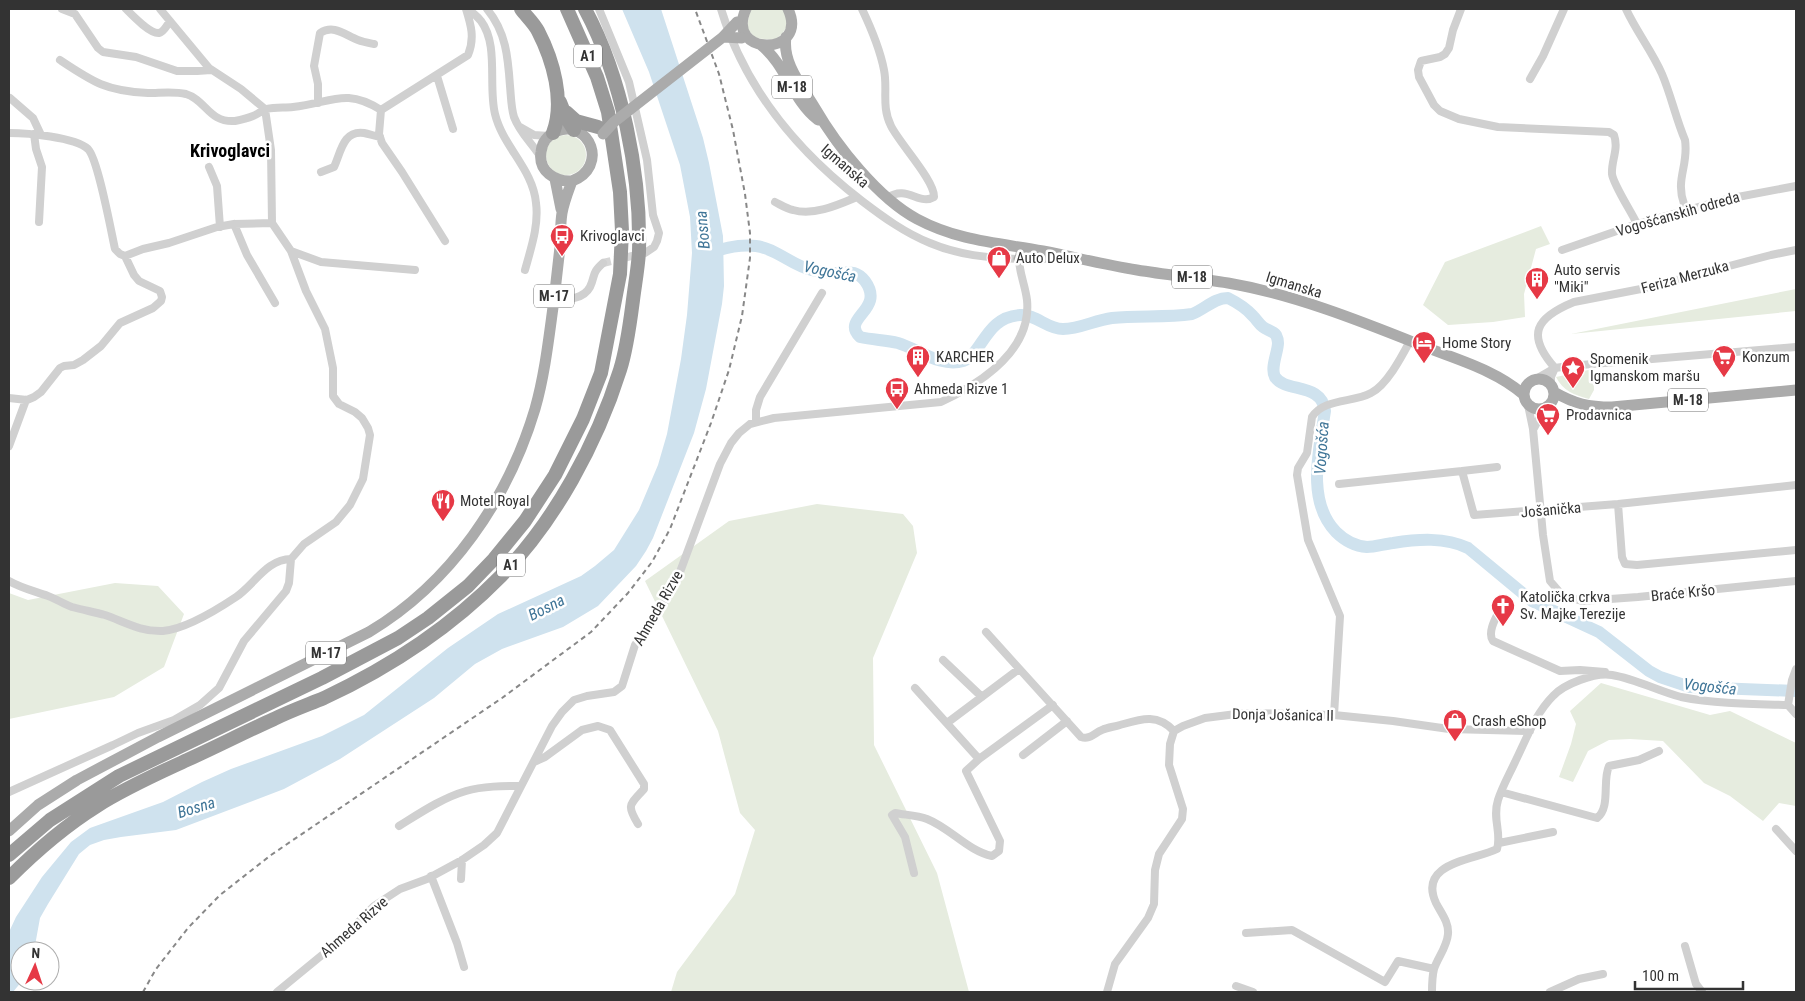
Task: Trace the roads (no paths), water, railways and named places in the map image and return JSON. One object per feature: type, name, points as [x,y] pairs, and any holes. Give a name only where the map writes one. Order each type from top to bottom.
[{"type":"highway","points":[[521,9],[537,29],[552,64],[559,113],[551,134]]},
{"type":"highway","name":"A1","points":[[9,855],[50,820],[119,776],[322,678],[398,638],[428,618],[468,586],[494,559],[525,521],[555,475],[583,419],[601,373],[620,274],[622,231],[620,192],[608,112],[597,77],[567,9]]},
{"type":"highway","name":"A1","points":[[9,878],[60,832],[97,806],[148,778],[273,719],[324,698],[379,668],[430,636],[472,603],[501,576],[528,545],[560,499],[585,455],[603,416],[621,368],[631,316],[639,254],[638,205],[632,150],[606,55],[585,9]]},
{"type":"highway","points":[[557,92],[563,110],[577,132]]},
{"type":"highway","points":[[563,110],[576,121],[601,129]]},
{"type":"main road","name":"M-18","points":[[788,9],[792,22],[786,37],[785,46],[789,62],[825,125],[887,198],[918,220],[950,234],[1019,253]]},
{"type":"main road","points":[[540,156],[541,148],[551,134],[560,130],[587,132],[601,129],[614,122],[722,37],[742,16]]},
{"type":"main road","points":[[722,37],[746,39],[742,16]]},
{"type":"main road","points":[[761,45],[775,45],[786,37]]},
{"type":"main road","name":"M-18","points":[[746,39],[761,45],[774,57],[798,99],[809,113],[825,125]]},
{"type":"main road","points":[[555,179],[572,181],[580,178],[590,167],[592,152],[601,129]]},
{"type":"main road","points":[[577,132],[590,144],[592,152]]},
{"type":"main road","name":"M-17","points":[[540,156],[544,169],[555,179],[562,214]]},
{"type":"main road","name":"M-17","points":[[9,831],[24,816],[56,792],[155,733],[376,627],[413,602],[451,564],[475,533],[504,487],[525,438],[542,377],[554,299],[562,214],[572,181]]},
{"type":"main road","name":"Igmanska","points":[[1019,253],[1065,256],[1111,266],[1261,290],[1318,307],[1410,341],[1505,380],[1526,400]]},
{"type":"main road","name":"Igmanska","points":[[1505,380],[1534,380]]},
{"type":"main road","name":"M-18","points":[[1534,380],[1545,380],[1552,389],[1580,405]]},
{"type":"main road","points":[[1526,400],[1526,387],[1534,380]]},
{"type":"main road","points":[[1546,407],[1551,402],[1552,389]]},
{"type":"main road","name":"M-18","points":[[1526,400],[1536,409],[1580,405],[1593,407],[1625,406],[1796,390]]},
{"type":"street","points":[[62,9],[75,14],[98,48],[103,52],[136,58],[177,70],[197,72],[211,70]]},
{"type":"street","points":[[126,9],[151,31],[158,33],[163,31],[170,21]]},
{"type":"street","points":[[9,792],[155,733],[206,701],[219,688],[241,646],[286,592],[289,583],[291,559],[304,544],[336,522],[350,505],[363,479],[370,442],[368,428],[362,418],[339,404],[333,396],[333,368],[325,329],[306,291],[291,251],[272,222],[271,150],[265,109],[241,89],[211,70],[160,9]]},
{"type":"street","points":[[381,110],[468,55],[472,44],[472,28],[466,9]]},
{"type":"street","points":[[466,9],[482,22],[487,34],[490,47],[492,98],[495,116],[508,146],[529,176],[534,189],[537,214],[536,224],[525,270]]},
{"type":"street","points":[[487,9],[494,18],[505,41],[512,107],[523,135],[540,156]]},
{"type":"street","points":[[599,9],[630,82],[648,160],[653,215],[659,233],[654,247],[645,253]]},
{"type":"street","name":"Igmanska","points":[[722,9],[736,49],[772,112],[809,156],[857,197],[899,227],[930,243],[958,253],[979,256],[1019,253]]},
{"type":"street","points":[[862,9],[872,32],[884,70],[885,102],[890,125],[932,185],[935,194],[930,199],[904,192],[894,193],[887,198]]},
{"type":"street","points":[[1462,9],[1453,30],[1449,48],[1445,54],[1421,61],[1419,64],[1419,77],[1434,105],[1440,111],[1458,119],[1498,127],[1609,132],[1614,135],[1617,145],[1613,166],[1614,180],[1637,224]]},
{"type":"street","points":[[1530,79],[1543,56],[1564,9]]},
{"type":"street","points":[[1626,9],[1634,28],[1662,73],[1685,140],[1687,152],[1680,185],[1684,204],[1690,209]]},
{"type":"street","points":[[318,102],[318,84],[314,66],[320,33],[326,29],[331,29],[374,44]]},
{"type":"street","points":[[60,60],[86,77],[114,90],[186,94],[202,105],[210,114],[223,120],[235,121],[253,116],[265,109],[294,107],[339,98],[357,98],[367,101],[381,110]]},
{"type":"street","points":[[437,76],[453,129]]},
{"type":"street","points":[[10,98],[33,118],[38,135],[36,149],[42,167],[39,222]]},
{"type":"street","points":[[381,110],[380,137],[445,241]]},
{"type":"street","points":[[519,126],[534,134],[551,134]]},
{"type":"street","points":[[9,132],[65,140],[83,145],[89,150],[94,158],[115,249],[125,256],[139,281],[160,291],[162,297],[153,308],[120,323],[101,346],[83,360],[74,365],[60,368],[41,392],[26,400],[9,398]]},
{"type":"street","points":[[320,172],[334,166],[346,138],[351,135],[364,133],[380,137]]},
{"type":"street","points":[[209,167],[216,186],[220,227]]},
{"type":"street","name":"Vogošćanskih odreda","points":[[1562,250],[1637,224],[1690,209],[1752,193],[1796,186]]},
{"type":"street","points":[[775,202],[792,210],[812,212],[857,197]]},
{"type":"street","points":[[125,256],[205,230],[234,224],[272,222]]},
{"type":"street","points":[[234,224],[247,255],[275,303]]},
{"type":"street","name":"Feriza Merzuka","points":[[1555,368],[1541,351],[1537,341],[1538,332],[1539,326],[1543,321],[1564,306],[1574,302],[1646,288],[1796,250]]},
{"type":"street","points":[[291,251],[321,262],[415,270]]},
{"type":"street","name":"Ahmeda Rizve","points":[[277,992],[344,938],[374,906],[400,889],[462,860],[484,845],[497,833],[552,726],[562,712],[574,700],[614,692],[622,686],[635,645],[672,590],[720,464],[731,443],[739,433],[750,424],[774,418],[941,402],[964,391],[1001,362],[1015,346],[1025,321],[1027,298],[1019,253]]},
{"type":"street","points":[[554,299],[569,299],[584,294],[589,287],[593,275],[603,263]]},
{"type":"street","points":[[756,422],[756,410],[760,397],[822,293]]},
{"type":"street","points":[[1334,715],[1340,616],[1308,540],[1297,475],[1298,468],[1307,453],[1312,417],[1318,410],[1330,404],[1354,400],[1373,393],[1395,369],[1410,341]]},
{"type":"street","points":[[1534,380],[1555,368],[1569,366],[1796,347]]},
{"type":"street","points":[[1552,389],[1551,377],[1555,368]]},
{"type":"street","points":[[9,446],[26,400]]},
{"type":"street","name":"Braće Kršo","points":[[1526,400],[1533,430],[1540,510],[1550,581],[1563,596],[1582,602],[1796,581]]},
{"type":"street","points":[[1533,430],[1546,407]]},
{"type":"street","points":[[1339,484],[1497,467]]},
{"type":"street","name":"Jošanička","points":[[1462,471],[1474,515],[1618,504],[1796,485]]},
{"type":"street","points":[[1618,504],[1622,557],[1625,564],[1637,565],[1796,550]]},
{"type":"street","points":[[9,581],[26,590],[70,606],[111,617],[138,629],[150,631],[165,630],[182,626],[217,608],[236,597],[273,564],[282,559],[291,559]]},
{"type":"street","points":[[1503,603],[1491,631],[1491,638],[1560,671],[1598,671],[1681,697],[1712,702],[1788,701],[1796,707]]},
{"type":"street","points":[[986,632],[1081,737],[1090,738],[1104,729],[1146,718],[1153,718],[1174,731],[1170,744],[1169,765],[1183,809],[1182,819],[1159,854],[1155,870],[1154,904],[1148,918],[1115,964],[1107,992]]},
{"type":"street","points":[[943,660],[982,696]]},
{"type":"street","points":[[947,722],[1019,669]]},
{"type":"street","points":[[1796,669],[1788,701],[1796,714]]},
{"type":"street","points":[[1432,992],[1434,969],[1448,938],[1448,930],[1433,893],[1436,877],[1448,866],[1458,861],[1497,849],[1499,843],[1495,812],[1501,792],[1530,731],[1553,696],[1565,687],[1589,677],[1609,674]]},
{"type":"street","points":[[915,688],[979,759]]},
{"type":"street","points":[[914,873],[905,837],[892,815],[895,813],[926,819],[983,854],[992,856],[1000,851],[1000,841],[966,771],[979,759],[1053,705]]},
{"type":"street","name":"Donja Jošanica II","points":[[1174,731],[1194,721],[1218,715],[1244,713],[1334,715],[1449,729],[1530,731]]},
{"type":"street","points":[[1023,755],[1068,721]]},
{"type":"street","points":[[534,762],[545,757],[582,730],[598,726],[610,730],[644,784],[644,789],[634,798],[631,804],[631,812],[638,824]]},
{"type":"street","points":[[1501,792],[1597,818],[1604,809],[1606,775],[1609,766],[1639,760],[1659,751]]},
{"type":"street","points":[[399,826],[439,803],[466,791],[521,786]]},
{"type":"street","points":[[1776,829],[1796,850]]},
{"type":"street","points":[[1499,843],[1553,832]]},
{"type":"street","points":[[461,879],[462,860]]},
{"type":"street","points":[[431,876],[457,943],[464,967]]},
{"type":"street","points":[[1246,933],[1292,930],[1385,982],[1398,961],[1434,969]]},
{"type":"street","points":[[1685,946],[1696,984],[1702,992]]},
{"type":"street","points":[[1550,992],[1579,979],[1603,974]]},
{"type":"street","points":[[1236,986],[1253,992]]},
{"type":"water","name":"Bosna","points":[[622,9],[661,9],[703,138],[709,163],[723,236],[724,286],[706,389],[694,433],[653,538],[636,566],[598,606],[563,627],[502,649],[475,664],[434,698],[340,759],[284,789],[176,830],[121,837],[90,845],[79,854],[40,918],[36,941],[10,941],[10,991],[14,991],[9,992],[9,932],[16,917],[42,877],[71,842],[90,828],[163,802],[231,769],[322,736],[364,715],[448,648],[498,614],[581,576],[614,550],[639,510],[658,465],[667,434],[681,359],[692,253],[690,217],[680,165],[649,72]]},
{"type":"waterway","name":"Vogošća","points":[[707,254],[731,247],[756,246],[763,247],[812,270],[831,273],[854,273],[865,281],[870,291],[870,299],[867,306],[855,324],[855,330],[860,337],[898,343],[946,362],[963,361],[970,357],[992,329],[1008,317],[1026,315],[1052,327],[1069,329],[1112,318],[1192,314],[1214,302],[1228,298],[1245,308],[1262,326],[1276,335],[1278,347],[1274,365],[1275,377],[1280,382],[1310,392],[1322,402],[1325,411],[1318,458],[1318,490],[1321,506],[1327,520],[1343,538],[1354,544],[1367,547],[1422,540],[1459,544],[1468,548],[1532,601],[1599,632],[1649,671],[1660,677],[1690,687],[1796,691]]},
{"type":"tunnel","points":[[603,263],[640,254]]},
{"type":"railway","points":[[143,992],[156,969],[188,928],[220,895],[271,855],[502,698],[591,632],[628,593],[652,562],[670,529],[711,423],[729,370],[742,316],[750,258],[750,233],[745,194],[733,130],[719,74],[695,9]]},
{"type":"place","name":"Krivoglavci","points":[[562,257]]},
{"type":"place","name":"Auto Delux","points":[[999,279]]},
{"type":"place","name":"Auto servis \"Miki\"","points":[[1537,300]]},
{"type":"place","name":"Home Story","points":[[1424,364]]},
{"type":"place","name":"KARCHER","points":[[918,378]]},
{"type":"place","name":"Konzum","points":[[1724,378]]},
{"type":"place","name":"Spomenik Igmanskom maršu","points":[[1573,389]]},
{"type":"place","name":"Ahmeda Rizve 1","points":[[897,410]]},
{"type":"place","name":"Prodavnica","points":[[1548,436]]},
{"type":"place","name":"Motel Royal","points":[[443,522]]},
{"type":"place","name":"Katolička crkva Sv. Majke Terezije","points":[[1503,627]]},
{"type":"place","name":"Crash eShop","points":[[1455,742]]},
{"type":"district","name":"Krivoglavci","points":[[230,151]]}]
